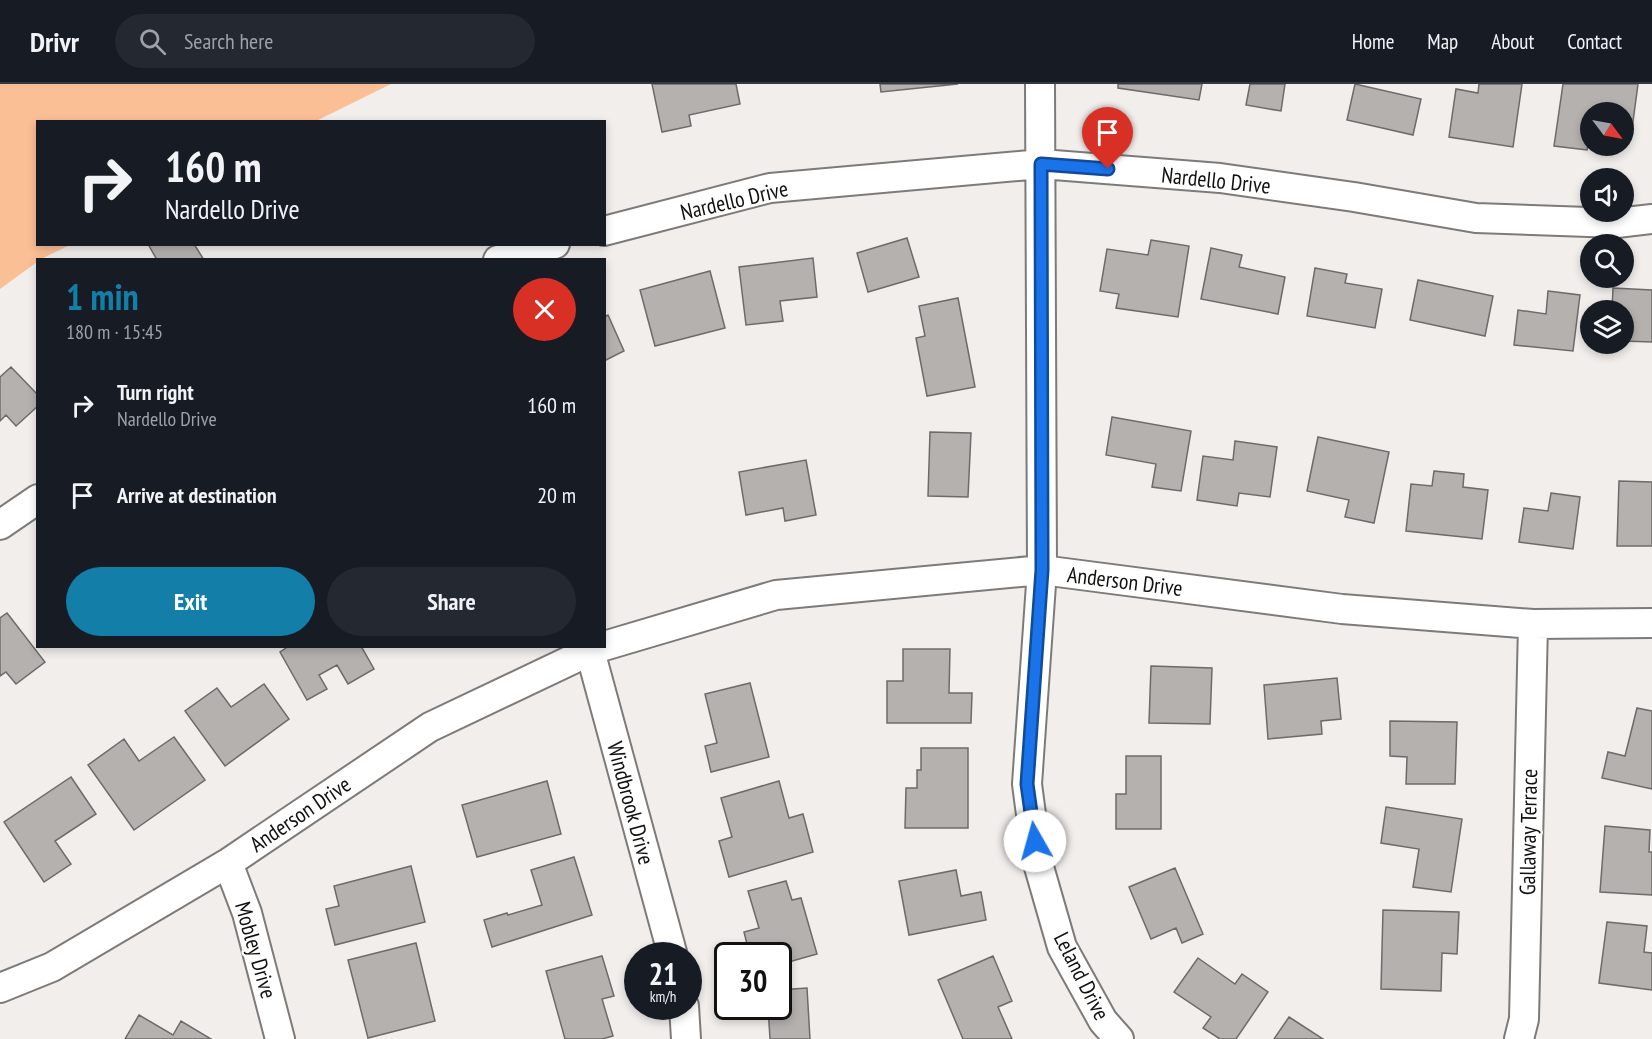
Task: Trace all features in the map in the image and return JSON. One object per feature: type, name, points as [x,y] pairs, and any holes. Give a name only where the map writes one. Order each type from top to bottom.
[{"type":"street","name":"Leland Drive","points":[[1040,84],[1042,570],[1027,784],[1037,860],[1062,947],[1103,1021],[1119,1039]]},
{"type":"street","name":"Nardello Drive","points":[[606,230],[770,188],[1041,164],[1220,178],[1354,197],[1476,218],[1617,223],[1652,219]]},
{"type":"street","points":[[505,258],[548,246]]},
{"type":"street","points":[[0,525],[36,500]]},
{"type":"street","name":"Anderson Drive","points":[[606,646],[776,595],[1042,570],[1342,609],[1533,624],[1652,623]]},
{"type":"street","name":"Gallaway Terrace","points":[[1519,1039],[1524,1019],[1533,624]]},
{"type":"street","name":"Anderson Drive","points":[[0,988],[52,967],[228,863],[430,727],[599,648]]},
{"type":"street","name":"Windbrook Drive","points":[[599,648],[670,942]]},
{"type":"street","name":"Mobley Drive","points":[[228,863],[247,913],[280,1039]]},
{"type":"street","points":[[685,1020],[686,1039]]},
{"type":"shaded area","points":[[0,84],[391,84],[318,120],[36,120],[36,246],[68,246],[42,258],[36,258],[36,263],[0,289]]},
{"type":"building","points":[[652,84],[736,84],[740,104],[689,115],[691,126],[662,132]]},
{"type":"building","points":[[880,84],[958,84],[881,92]]},
{"type":"building","points":[[1118,84],[1202,84],[1199,100],[1118,88]]},
{"type":"building","points":[[1250,84],[1285,84],[1281,111],[1246,105]]},
{"type":"building","points":[[1355,84],[1421,99],[1413,135],[1347,120]]},
{"type":"building","points":[[1479,84],[1522,84],[1513,147],[1449,137],[1456,89],[1478,93]]},
{"type":"building","points":[[1563,84],[1638,84],[1634,114],[1634,102],[1580,102],[1580,149],[1554,146]]},
{"type":"building","points":[[907,238],[919,277],[868,292],[857,253]]},
{"type":"building","points":[[1151,240],[1189,246],[1178,317],[1116,308],[1119,294],[1100,291],[1107,249],[1148,255]]},
{"type":"building","points":[[149,246],[195,246],[203,258],[156,258]]},
{"type":"building","points":[[1211,248],[1242,255],[1239,267],[1285,277],[1278,314],[1201,299]]},
{"type":"building","points":[[813,258],[817,297],[780,301],[783,321],[746,325],[739,267]]},
{"type":"building","points":[[1315,268],[1347,274],[1345,283],[1382,289],[1375,328],[1307,316]]},
{"type":"building","points":[[710,271],[725,328],[655,346],[640,290]]},
{"type":"building","points":[[1418,280],[1493,296],[1485,336],[1410,320]]},
{"type":"building","points":[[1613,288],[1652,290],[1652,342],[1634,341],[1634,300],[1612,300]]},
{"type":"building","points":[[1548,291],[1580,295],[1573,351],[1514,345],[1518,310],[1546,314]]},
{"type":"building","points":[[958,298],[975,387],[927,396],[916,338],[925,336],[919,306]]},
{"type":"building","points":[[608,315],[624,351],[606,360],[606,316]]},
{"type":"building","points":[[11,367],[36,393],[36,408],[16,426],[6,415],[0,421],[0,377]]},
{"type":"building","points":[[1112,417],[1191,431],[1181,491],[1152,487],[1156,464],[1106,455]]},
{"type":"building","points":[[930,432],[971,433],[968,497],[928,496]]},
{"type":"building","points":[[1318,437],[1389,452],[1374,523],[1345,517],[1349,500],[1307,491]]},
{"type":"building","points":[[1235,441],[1277,447],[1270,497],[1239,493],[1237,506],[1197,500],[1203,456],[1233,460]]},
{"type":"building","points":[[806,460],[816,515],[785,521],[783,508],[746,515],[739,472]]},
{"type":"building","points":[[1434,471],[1464,474],[1463,487],[1488,490],[1482,539],[1406,531],[1411,484],[1432,486]]},
{"type":"building","points":[[1619,481],[1652,482],[1652,546],[1617,546]]},
{"type":"building","points":[[1551,493],[1580,497],[1573,549],[1519,542],[1524,508],[1548,511]]},
{"type":"building","points":[[7,613],[45,662],[16,684],[6,672],[0,676],[0,618]]},
{"type":"building","points":[[286,648],[362,648],[374,669],[348,684],[337,665],[319,675],[327,689],[307,700],[280,652]]},
{"type":"building","points":[[903,649],[950,649],[949,693],[972,693],[971,723],[887,723],[887,681],[903,681]]},
{"type":"building","points":[[1151,666],[1212,668],[1210,724],[1149,723]]},
{"type":"building","points":[[1337,678],[1341,719],[1321,721],[1322,734],[1268,739],[1264,685]]},
{"type":"building","points":[[750,683],[769,757],[711,772],[705,746],[717,743],[705,694]]},
{"type":"building","points":[[264,684],[289,719],[225,766],[185,711],[217,688],[231,707]]},
{"type":"building","points":[[1637,708],[1652,711],[1652,789],[1602,778],[1608,752],[1625,756]]},
{"type":"building","points":[[1390,721],[1457,722],[1455,784],[1406,784],[1407,757],[1390,756]]},
{"type":"building","points":[[174,737],[205,780],[134,830],[88,765],[124,739],[139,761]]},
{"type":"building","points":[[921,748],[968,748],[968,828],[905,828],[906,788],[917,788],[917,770],[921,770]]},
{"type":"building","points":[[1126,756],[1161,756],[1161,829],[1116,829],[1116,794],[1126,794]]},
{"type":"building","points":[[71,777],[96,814],[55,841],[71,864],[44,882],[4,822]]},
{"type":"building","points":[[547,781],[561,834],[477,857],[462,805]]},
{"type":"building","points":[[779,781],[789,818],[803,814],[813,852],[729,877],[719,841],[732,837],[721,798]]},
{"type":"building","points":[[1386,807],[1462,819],[1451,892],[1413,887],[1419,849],[1381,843]]},
{"type":"building","points":[[1605,826],[1650,830],[1652,895],[1600,892]]},
{"type":"building","points":[[574,857],[592,915],[492,947],[484,920],[542,905],[531,870]]},
{"type":"building","points":[[411,866],[425,922],[335,945],[326,909],[339,906],[334,886]]},
{"type":"building","points":[[1175,868],[1203,934],[1182,943],[1176,928],[1151,939],[1129,887]]},
{"type":"building","points":[[956,870],[961,896],[981,892],[986,920],[909,935],[899,881]]},
{"type":"building","points":[[786,881],[792,900],[801,898],[817,954],[792,961],[792,942],[746,942],[744,932],[759,928],[748,891]]},
{"type":"building","points":[[1383,910],[1459,912],[1457,954],[1442,953],[1441,991],[1381,989]]},
{"type":"building","points":[[1607,922],[1647,926],[1644,952],[1652,953],[1652,990],[1599,983]]},
{"type":"building","points":[[416,943],[435,1021],[368,1038],[348,960]]},
{"type":"building","points":[[602,956],[614,996],[602,999],[613,1036],[602,1039],[565,1039],[546,971]]},
{"type":"building","points":[[993,956],[1012,1001],[998,1007],[1012,1039],[963,1039],[938,980]]},
{"type":"building","points":[[1198,958],[1235,984],[1242,974],[1268,992],[1236,1039],[1220,1039],[1203,1028],[1211,1017],[1174,992]]},
{"type":"building","points":[[807,988],[810,1039],[770,1039],[769,1020],[792,1020],[792,989]]},
{"type":"building","points":[[139,1015],[173,1035],[181,1021],[211,1039],[125,1039]]},
{"type":"building","points":[[1289,1017],[1323,1039],[1274,1039]]},
{"type":"route","points":[[1035,841],[1027,784],[1042,570],[1041,164],[1108,169]]}]
